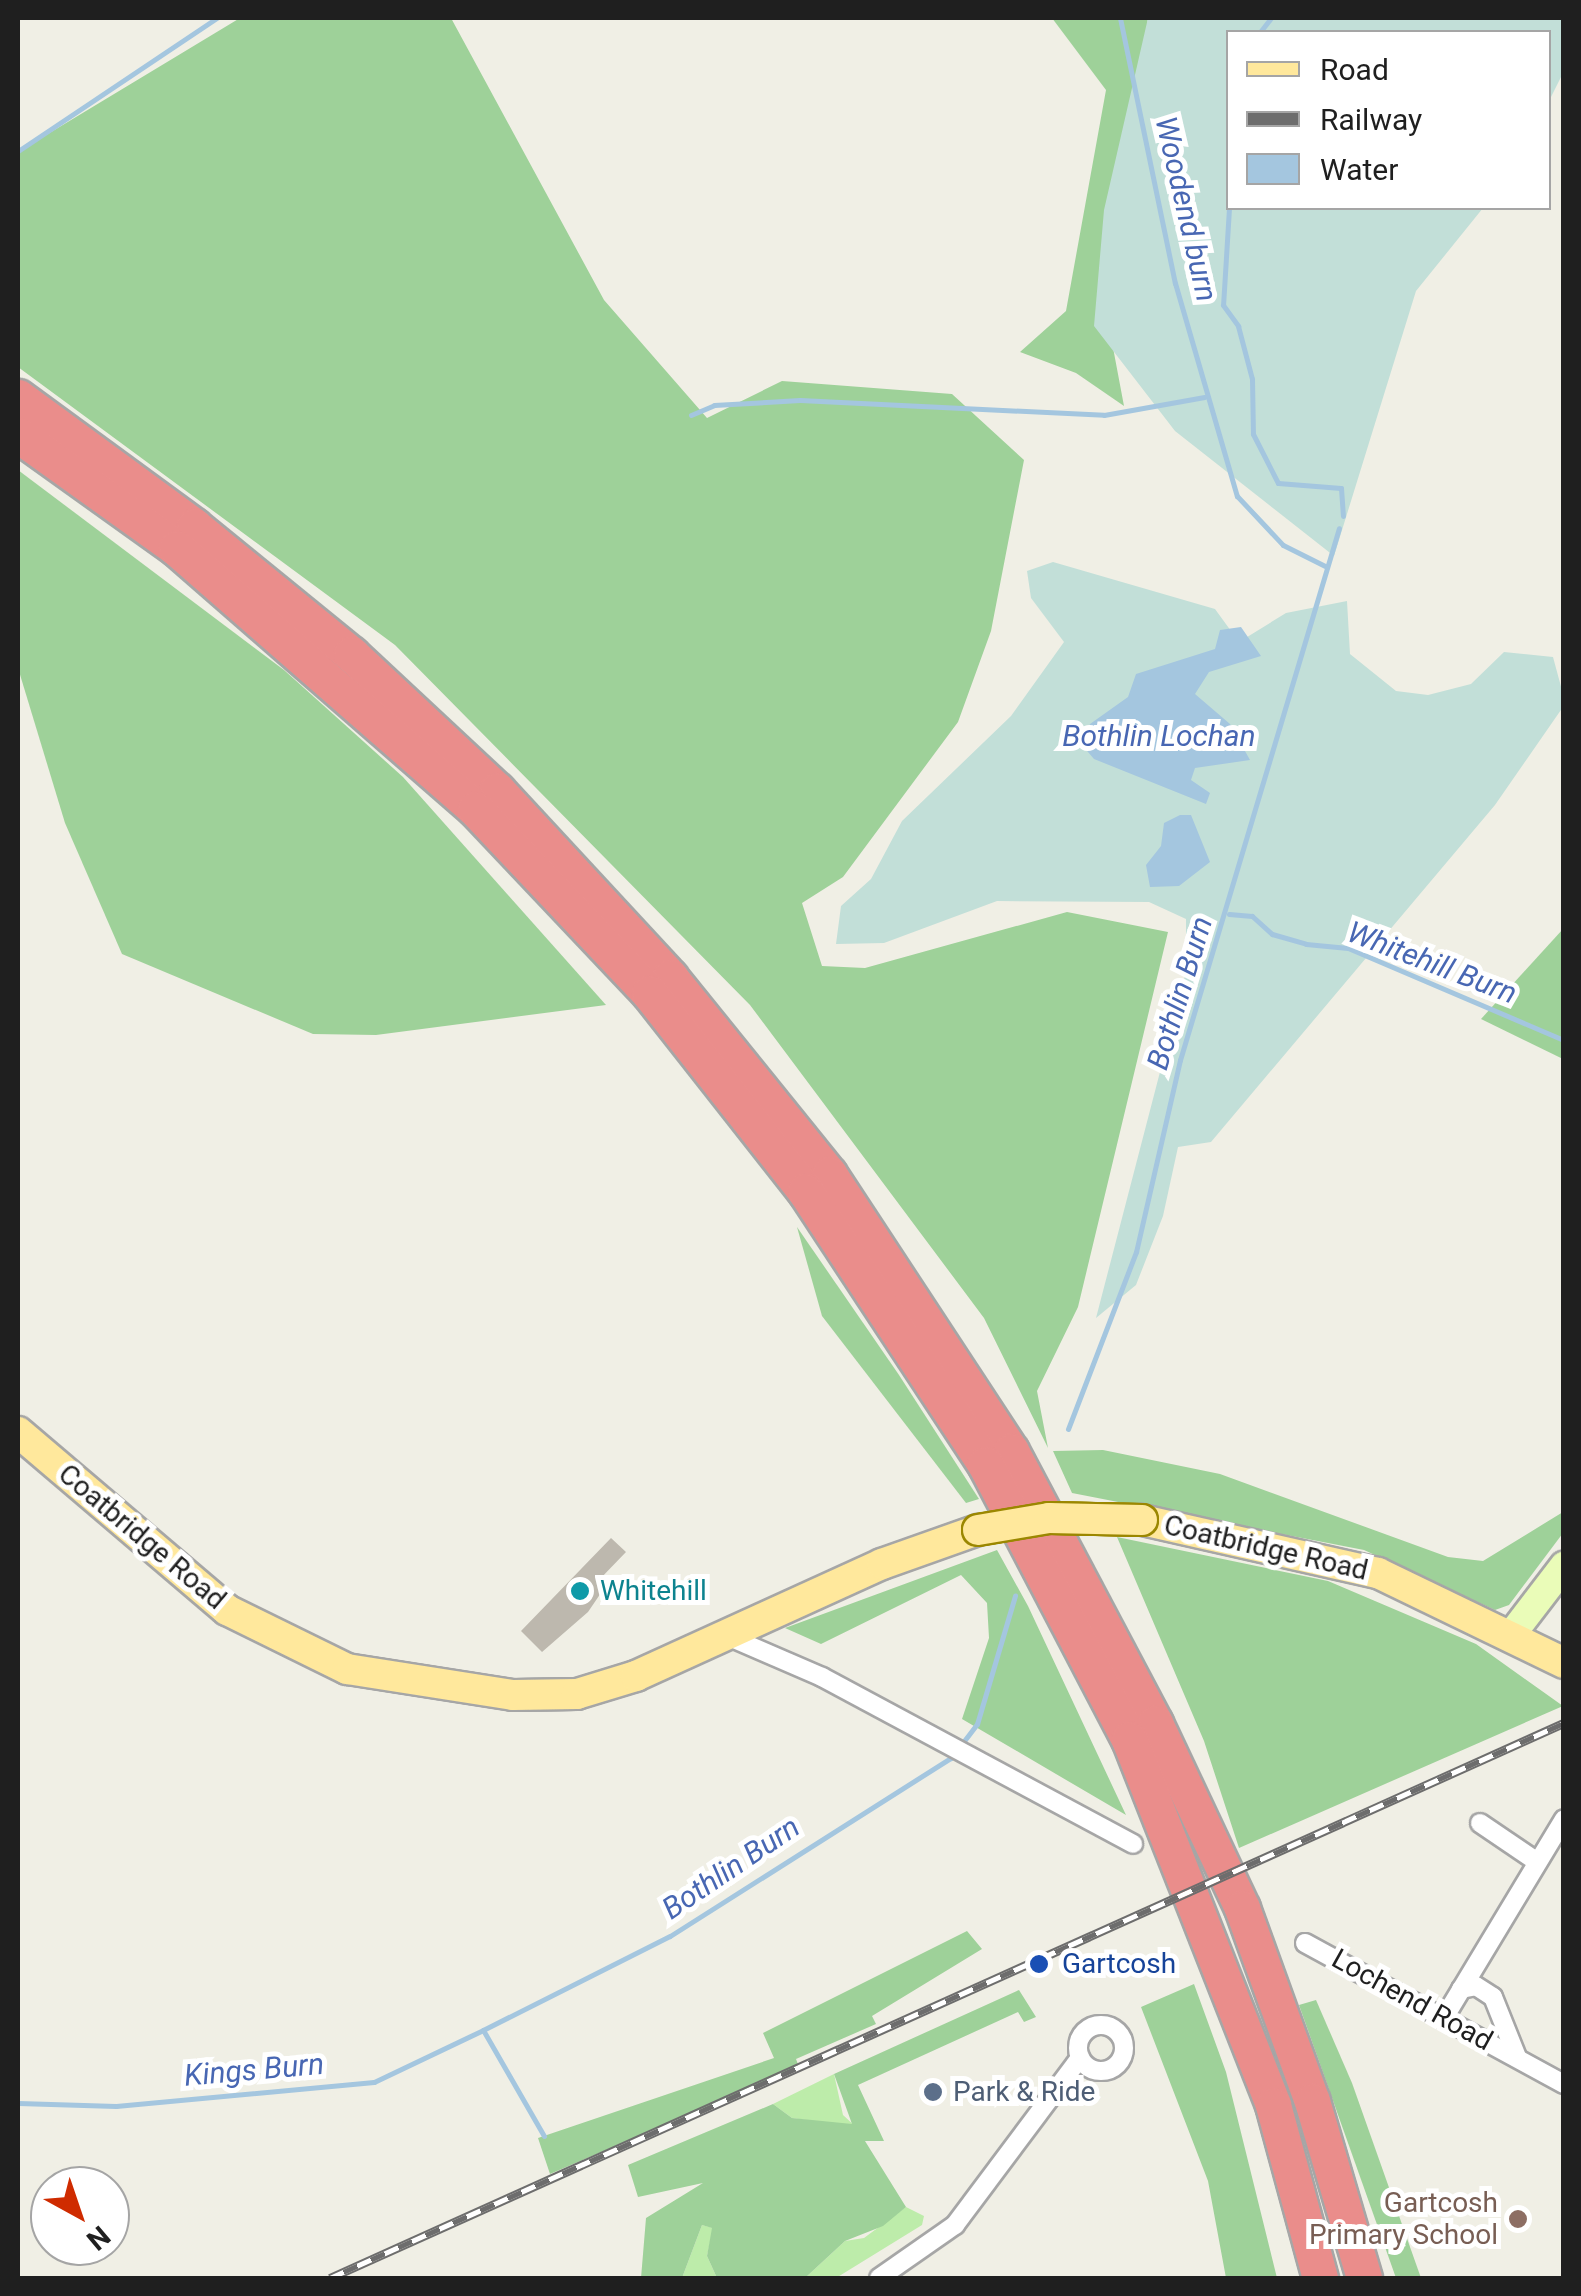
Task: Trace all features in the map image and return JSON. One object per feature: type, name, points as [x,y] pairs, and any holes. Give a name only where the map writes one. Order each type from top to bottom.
[{"type":"highway","points":[[18,397],[194,526],[497,790],[670,977],[829,1174],[1011,1451],[1155,1723],[1242,1908],[1312,2102],[1364,2278]]},
{"type":"highway","points":[[18,435],[176,548],[475,809],[649,994],[805,1191],[985,1464],[1130,1739],[1206,1922],[1304,2215],[1318,2278]]},
{"type":"main road","name":"Coatbridge Road","points":[[18,1432],[227,1610],[347,1669],[513,1695],[577,1694],[732,1638],[882,1564],[978,1530],[1050,1518],[1142,1520],[1378,1573],[1512,1634],[1564,1663]]},
{"type":"main road","points":[[1512,1634],[1564,1566]]},
{"type":"street","points":[[732,1638],[1133,1844]]},
{"type":"street","points":[[1444,2018],[1564,1820]]},
{"type":"street","points":[[1480,1823],[1540,1857],[1564,1850]]},
{"type":"street","name":"Lochend Road","points":[[1306,1943],[1564,2084]]},
{"type":"street","name":"Lochend Road","points":[[1462,1989],[1476,1986],[1493,1998],[1518,2059]]},
{"type":"street","points":[[880,2278],[956,2225],[1080,2058]]},
{"type":"green space","points":[[240,18],[451,18],[604,300],[707,418],[782,381],[952,394],[1024,460],[991,631],[958,722],[843,877],[802,903],[822,966],[865,968],[1067,912],[1168,932],[1078,1307],[1037,1391],[1048,1448],[984,1318],[750,1005],[395,645],[18,367],[18,152]]},
{"type":"green space","points":[[1052,18],[1148,18],[1108,321],[1124,406],[1076,373],[1020,352],[1066,311],[1106,90]]},
{"type":"green space","points":[[18,470],[284,670],[403,777],[606,1005],[376,1035],[313,1034],[122,954],[65,823],[18,668]]},
{"type":"green space","points":[[1563,929],[1563,1059],[1481,1019]]},
{"type":"green space","points":[[797,1227],[979,1499],[966,1503],[822,1316]]},
{"type":"green space","points":[[1103,1450],[1220,1474],[1448,1557],[1483,1561],[1563,1512],[1563,1533],[1509,1605],[1495,1610],[1364,1550],[1072,1493],[1053,1451]]},
{"type":"green space","points":[[1117,1537],[1328,1581],[1476,1644],[1563,1706],[1239,1848],[1204,1741]]},
{"type":"green space","points":[[997,1550],[1028,1606],[1126,1815],[962,1719],[989,1638],[987,1603],[961,1575],[821,1644],[785,1628]]},
{"type":"green space","points":[[967,1931],[982,1949],[872,2016],[876,2024],[796,2059],[799,2067],[550,2174],[538,2138],[774,2058],[763,2033]]},
{"type":"green space","points":[[1194,1984],[1226,2072],[1277,2278],[1226,2278],[1208,2181],[1141,2007]]},
{"type":"green space","points":[[1019,1990],[1036,2017],[1024,2022],[1018,2012],[858,2085],[884,2141],[865,2141],[906,2207],[883,2226],[845,2241],[805,2278],[717,2278],[707,2256],[712,2228],[702,2225],[682,2278],[641,2278],[646,2218],[703,2183],[638,2197],[628,2165],[773,2104],[792,2118],[852,2124],[834,2074]]},
{"type":"green space","points":[[1316,2000],[1352,2083],[1421,2278],[1396,2278],[1299,2005]]},
{"type":"green space","points":[[834,2074],[843,2115],[856,2127],[792,2118],[773,2104]]},
{"type":"green space","points":[[906,2207],[924,2216],[922,2225],[836,2278],[805,2278],[845,2241],[864,2238]]},
{"type":"green space","points":[[702,2225],[713,2228],[707,2256],[717,2278],[682,2278]]},
{"type":"shaded area","points":[[1148,18],[1563,18],[1563,73],[1551,97],[1551,30],[1226,30],[1226,210],[1481,210],[1416,291],[1334,556],[1175,431],[1094,326],[1104,210]]},
{"type":"shaded area","points":[[1053,562],[1215,609],[1239,642],[1286,613],[1347,601],[1350,654],[1396,691],[1428,695],[1471,684],[1504,652],[1553,657],[1563,694],[1563,707],[1495,805],[1211,1142],[1178,1147],[1163,1216],[1136,1285],[1096,1318],[1186,972],[1186,919],[1149,902],[997,901],[884,943],[836,944],[841,906],[871,879],[902,821],[1011,716],[1064,642],[1031,598],[1027,571]]},
{"type":"water","name":"Bothlin Lochan","points":[[1241,627],[1261,656],[1209,672],[1195,694],[1230,724],[1250,760],[1195,768],[1191,780],[1210,793],[1206,804],[1094,759],[1082,745],[1090,724],[1128,697],[1136,674],[1215,649],[1220,630]]},
{"type":"water","points":[[1180,815],[1191,815],[1210,862],[1179,886],[1150,887],[1146,865],[1161,846],[1164,823]]},
{"type":"building","name":"Whitehill","points":[[611,1538],[626,1552],[598,1581],[605,1587],[588,1612],[542,1652],[521,1631]]},
{"type":"waterway","name":"Woodend burn","points":[[18,151],[217,18]]},
{"type":"waterway","name":"Woodend burn","points":[[1120,18],[1175,283],[1237,496],[1283,545],[1325,566]]},
{"type":"waterway","name":"Bothlin Burn","points":[[1262,30],[1271,18]]},
{"type":"waterway","name":"Bothlin Burn","points":[[1229,210],[1223,305],[1238,326],[1252,379],[1253,434],[1278,483],[1341,488],[1343,516]]},
{"type":"waterway","points":[[691,415],[714,405],[800,400],[1104,415],[1204,397]]},
{"type":"waterway","name":"Bothlin Burn","points":[[1068,1429],[1136,1252],[1180,1060],[1339,528]]},
{"type":"waterway","name":"Whitehill Burn","points":[[1229,914],[1252,916],[1272,934],[1306,944],[1348,948],[1564,1040]]},
{"type":"waterway","name":"Bothlin Burn","points":[[544,2136],[483,2030],[670,1936],[951,1758],[977,1724],[1015,1596]]},
{"type":"waterway","name":"Kings Burn","points":[[18,2103],[116,2106],[374,2082],[483,2030]]},
{"type":"railway","points":[[330,2278],[1564,1723]]},
{"type":"place","name":"Whitehill","points":[[580,1591]]},
{"type":"place","name":"Gartcosh","points":[[1039,1964]]},
{"type":"place","name":"Park & Ride","points":[[933,2092]]},
{"type":"place","name":"Gartcosh Primary School","points":[[1518,2219]]}]
